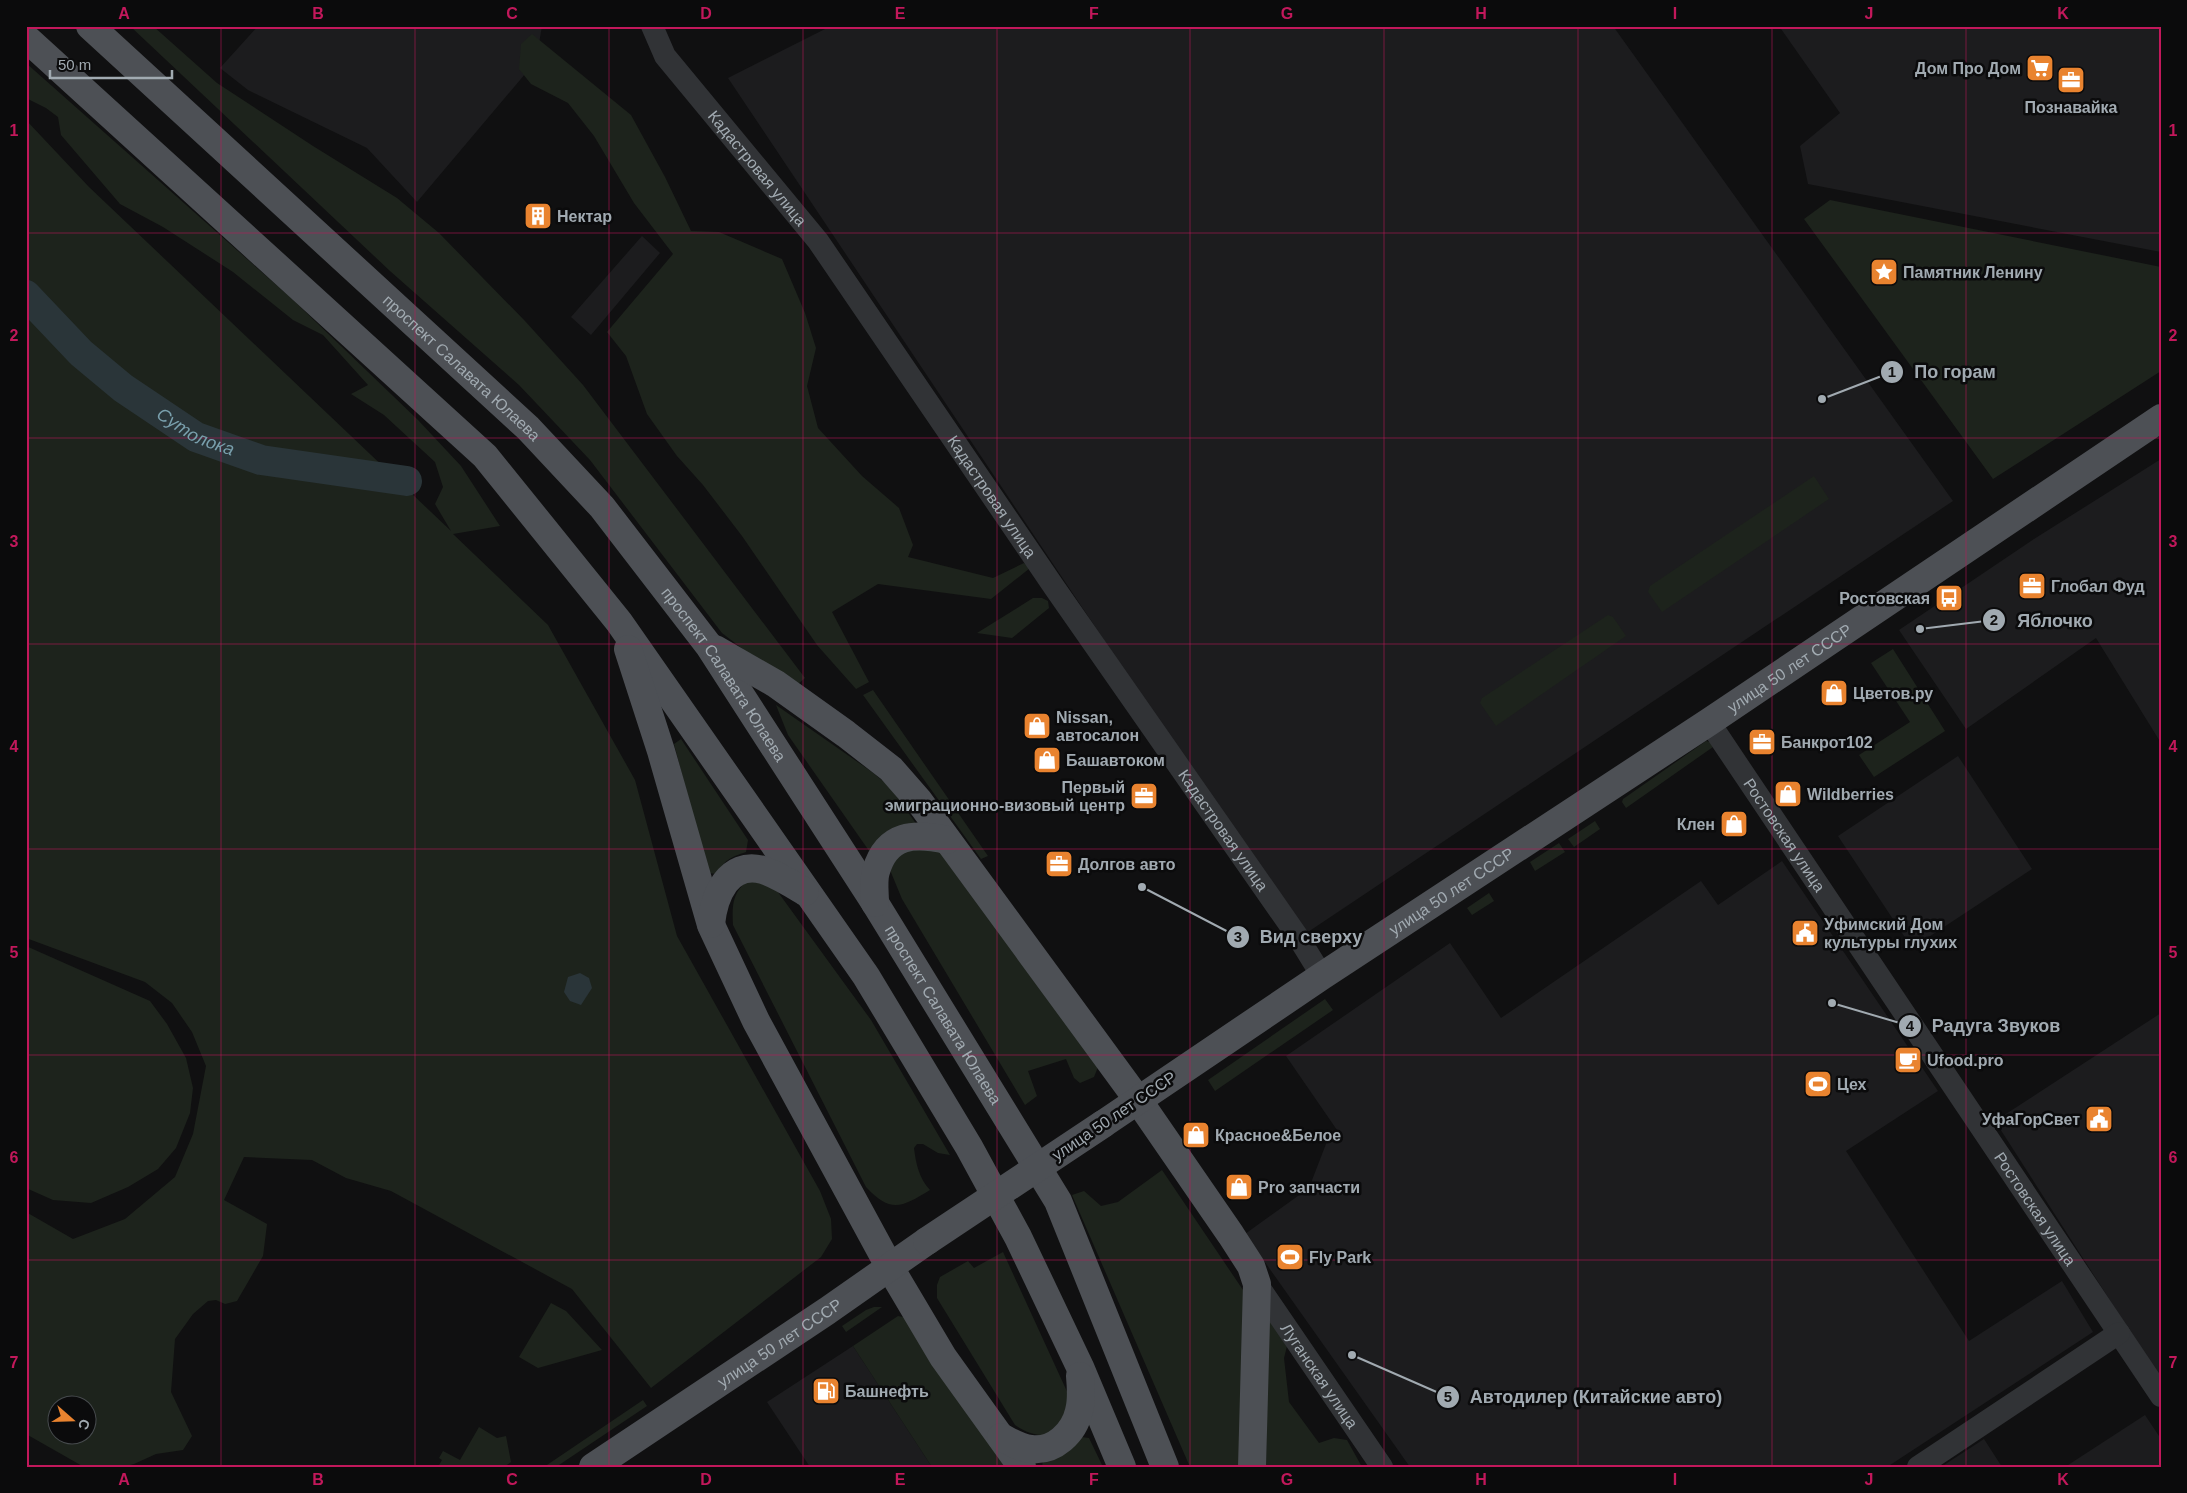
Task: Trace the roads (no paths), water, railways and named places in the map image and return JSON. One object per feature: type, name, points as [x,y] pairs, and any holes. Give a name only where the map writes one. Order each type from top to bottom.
[{"type":"main road","name":"проспект Салавата Юлаева","points":[[90,26],[528,428],[602,507],[710,646],[875,903],[1058,1202],[1166,1467]]},
{"type":"main road","points":[[26,38],[485,456],[619,622],[866,976],[969,1147],[1018,1236],[1080,1367],[1122,1467]]},
{"type":"main road","name":"улица 50 лет СССР","points":[[593,1467],[828,1311],[889,1266],[1322,976],[1709,722],[2161,418]]},
{"type":"main road","points":[[619,622],[661,751],[711,925],[756,1022],[889,1266],[943,1357],[1022,1467]]},
{"type":"main road","points":[[710,646],[776,684],[891,768],[919,801],[1138,1100],[1231,1234],[1251,1266],[1257,1284],[1252,1467]]},
{"type":"main road","points":[[875,903],[876,872],[884,854],[896,841],[923,835],[948,840]]},
{"type":"main road","points":[[711,925],[713,909],[719,890],[731,876],[740,871],[750,869],[762,870],[775,875],[812,896]]},
{"type":"main road","points":[[1002,1438],[1017,1446],[1043,1449],[1057,1444],[1067,1435],[1075,1424],[1079,1411],[1081,1395],[1080,1367]]},
{"type":"street","name":"Кадастровая улица","points":[[652,26],[665,56],[818,241],[1048,579],[1298,937],[1322,976]]},
{"type":"street","name":"Ростовская улица","points":[[1709,722],[2161,1396]]},
{"type":"street","name":"Луганская улица","points":[[1257,1284],[1382,1467]]},
{"type":"street","points":[[1918,1467],[2119,1333]]},
{"type":"waterway","name":"Сутолока","points":[[26,295],[81,353],[123,388],[196,437],[261,460],[407,481]]},
{"type":"place","name":"Дом Про Дом","points":[[2040,68]]},
{"type":"place","name":"Познавайка","points":[[2071,80]]},
{"type":"place","name":"Нектар","points":[[538,216]]},
{"type":"place","name":"Памятник Ленину","points":[[1884,272]]},
{"type":"place","name":"По горам","points":[[1822,399]]},
{"type":"place","name":"Глобал Фуд","points":[[2032,586]]},
{"type":"place","name":"Ростовская","points":[[1949,598]]},
{"type":"place","name":"Яблочко","points":[[1920,629]]},
{"type":"place","name":"Цветов.ру","points":[[1834,693]]},
{"type":"place","name":"Nissan, автосалон","points":[[1037,726]]},
{"type":"place","name":"Банкрот102","points":[[1762,742]]},
{"type":"place","name":"Башавтоком","points":[[1047,760]]},
{"type":"place","name":"Wildberries","points":[[1788,794]]},
{"type":"place","name":"Первый эмиграционно-визовый центр","points":[[1144,796]]},
{"type":"place","name":"Клен","points":[[1734,824]]},
{"type":"place","name":"Долгов авто","points":[[1059,864]]},
{"type":"place","name":"Вид сверху","points":[[1142,887]]},
{"type":"place","name":"Уфимский Дом культуры глухих","points":[[1805,933]]},
{"type":"place","name":"Радуга Звуков","points":[[1832,1003]]},
{"type":"place","name":"Ufood.pro","points":[[1908,1060]]},
{"type":"place","name":"Цех","points":[[1818,1084]]},
{"type":"place","name":"УфаГорСвет","points":[[2099,1119]]},
{"type":"place","name":"Красное&Белое","points":[[1196,1135]]},
{"type":"place","name":"Pro запчасти","points":[[1239,1187]]},
{"type":"place","name":"Fly Park","points":[[1290,1257]]},
{"type":"place","name":"Автодилер (Китайские авто)","points":[[1352,1355]]},
{"type":"place","name":"Башнефть","points":[[826,1391]]}]
